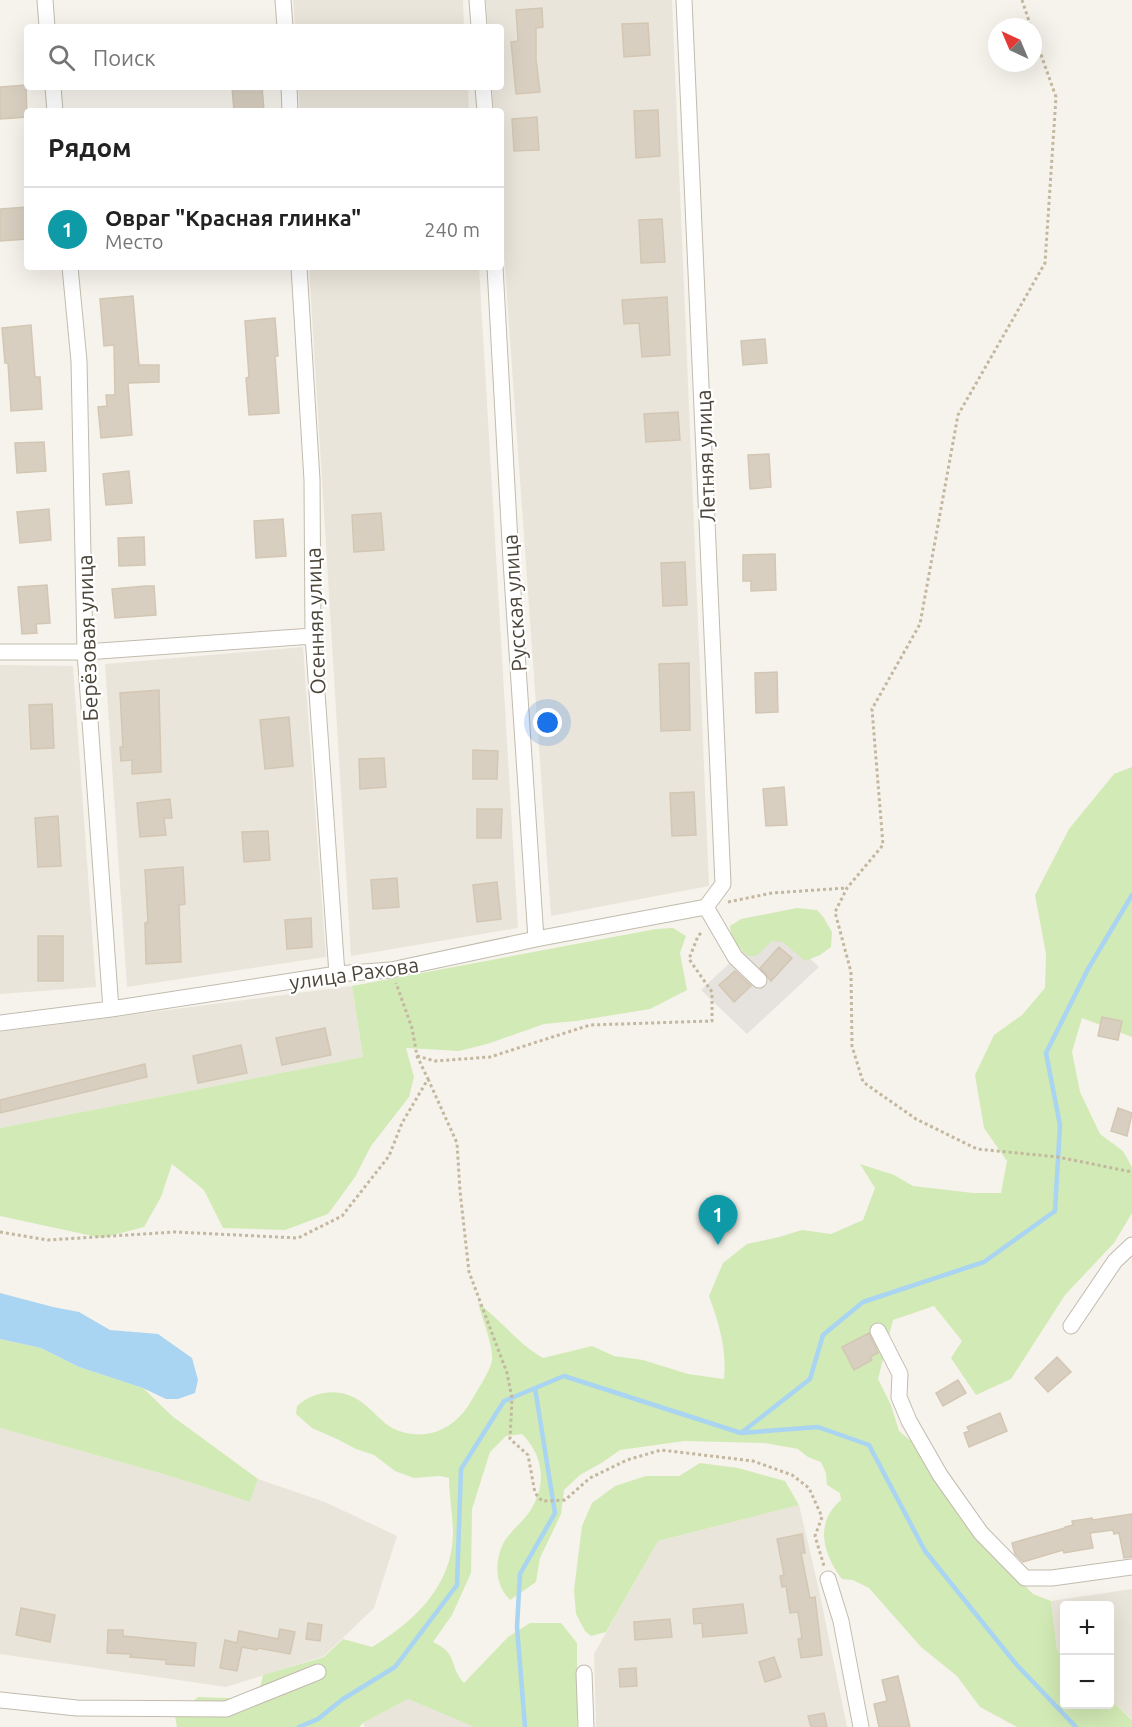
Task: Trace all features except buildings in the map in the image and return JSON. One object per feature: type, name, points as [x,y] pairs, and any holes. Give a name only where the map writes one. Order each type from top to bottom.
[{"type":"street","points":[[45,0],[47,24]]},
{"type":"street","points":[[283,0],[285,24]]},
{"type":"street","points":[[477,0],[479,24]]},
{"type":"street","name":"Летняя улица","points":[[684,0],[723,884],[710,913]]},
{"type":"street","points":[[53,90],[55,108]]},
{"type":"street","points":[[288,90],[290,108]]},
{"type":"street","points":[[483,90],[485,108]]},
{"type":"street","name":"Берёзовая улица","points":[[70,270],[79,361],[85,652],[111,1009]]},
{"type":"street","name":"Осенняя улица","points":[[299,270],[312,480],[313,636],[337,974]]},
{"type":"street","name":"Русская улица","points":[[495,270],[511,561],[536,939]]},
{"type":"street","points":[[0,652],[85,652],[313,636]]},
{"type":"street","points":[[710,913],[735,957],[759,980]]},
{"type":"street","name":"улица Рахова","points":[[0,1023],[111,1009],[337,974],[391,970],[536,939],[710,913]]},
{"type":"street","points":[[1071,1326],[1115,1261],[1132,1245]]},
{"type":"street","points":[[878,1331],[900,1374],[899,1397],[909,1421],[940,1475],[981,1533],[1025,1578],[1052,1578],[1132,1567]]},
{"type":"street","points":[[828,1579],[841,1621],[861,1727]]},
{"type":"street","points":[[0,1700],[77,1708],[226,1709],[318,1672]]},
{"type":"street","points":[[584,1673],[586,1727]]},
{"type":"path","points":[[1022,0],[1028,18]]},
{"type":"path","points":[[1042,57],[1056,97],[1045,263],[958,415],[920,624],[872,709],[883,845],[847,888],[835,912],[851,972],[852,1046],[863,1082],[916,1119],[977,1149],[1058,1157],[1132,1172]]},
{"type":"path","points":[[417,1056],[435,1061],[490,1057],[590,1025],[712,1022],[712,992],[688,959],[710,913],[772,893],[847,888]]},
{"type":"path","points":[[391,970],[412,1028],[417,1056],[457,1143],[460,1191],[470,1272],[507,1373],[512,1398],[510,1439],[528,1455],[535,1493],[542,1502],[565,1500],[590,1478],[627,1460],[661,1450],[753,1461],[792,1475],[809,1488],[822,1517],[815,1536],[828,1579]]},
{"type":"path","points":[[0,1232],[48,1240],[175,1232],[298,1238],[342,1216],[389,1156],[402,1124],[428,1079]]},
{"type":"shaded area","points":[[293,0],[463,0],[464,24],[295,24]]},
{"type":"shaded area","points":[[486,0],[672,0],[709,886],[551,916],[504,255],[504,108],[494,108],[492,90],[504,90],[504,24],[488,24]]},
{"type":"shaded area","points":[[298,90],[468,90],[469,108],[300,108]]},
{"type":"shaded area","points":[[309,270],[479,270],[518,928],[351,956]]},
{"type":"shaded area","points":[[303,647],[326,957],[127,987],[105,664]]},
{"type":"shaded area","points":[[0,665],[73,666],[96,987],[0,994]]},
{"type":"shaded area","points":[[772,923],[819,967],[747,1034],[701,990]]},
{"type":"shaded area","points":[[352,986],[363,1057],[0,1128],[0,1032]]},
{"type":"shaded area","points":[[0,1428],[170,1476],[250,1502],[258,1479],[325,1502],[397,1536],[374,1608],[324,1656],[226,1687],[0,1654]]},
{"type":"shaded area","points":[[799,1505],[847,1727],[596,1727],[594,1654],[658,1541]]},
{"type":"shaded area","points":[[1132,1589],[1132,1719],[1114,1703],[1114,1601],[1060,1601],[1060,1653],[1057,1650],[1051,1601]]},
{"type":"shaded area","points":[[408,1699],[474,1727],[365,1727],[363,1723]]},
{"type":"green space","points":[[1132,767],[1132,1037],[1082,1018],[1072,1052],[1080,1092],[1100,1134],[1123,1151],[1132,1167],[1132,1213],[1114,1243],[1065,1295],[1011,1379],[976,1395],[951,1358],[962,1341],[934,1306],[893,1320],[878,1379],[891,1405],[899,1431],[912,1442],[1001,1561],[1033,1594],[1051,1601],[1057,1650],[1060,1653],[1060,1709],[1114,1709],[1114,1703],[1132,1720],[1132,1727],[1017,1727],[980,1707],[957,1676],[921,1647],[869,1588],[853,1580],[842,1579],[830,1559],[824,1539],[827,1519],[841,1500],[840,1493],[827,1485],[826,1473],[821,1462],[808,1457],[798,1449],[765,1443],[684,1441],[620,1450],[580,1475],[564,1490],[561,1514],[540,1558],[536,1582],[510,1600],[499,1581],[497,1566],[500,1551],[512,1531],[530,1511],[541,1481],[539,1461],[522,1434],[506,1436],[490,1452],[472,1509],[471,1573],[452,1615],[433,1642],[447,1651],[464,1683],[508,1637],[530,1623],[561,1623],[577,1643],[577,1727],[474,1727],[408,1699],[359,1727],[177,1727],[175,1716],[198,1697],[230,1698],[256,1705],[263,1675],[324,1657],[343,1639],[372,1647],[416,1614],[428,1601],[446,1570],[453,1534],[449,1478],[440,1476],[414,1478],[395,1471],[374,1455],[312,1428],[296,1414],[297,1406],[305,1400],[321,1393],[348,1395],[364,1404],[392,1428],[405,1433],[417,1434],[439,1431],[458,1418],[466,1409],[492,1361],[490,1341],[478,1303],[543,1358],[592,1346],[614,1356],[643,1360],[688,1374],[724,1379],[721,1337],[709,1296],[723,1263],[747,1244],[802,1230],[831,1234],[863,1220],[875,1188],[860,1164],[894,1175],[913,1186],[973,1193],[1001,1193],[1007,1161],[984,1128],[975,1075],[994,1035],[1022,1015],[1045,988],[1046,954],[1035,895],[1069,829],[1114,774]]},
{"type":"green space","points":[[797,908],[817,910],[832,932],[831,947],[820,955],[805,961],[783,942],[772,941],[756,956],[748,956],[732,941],[730,926],[741,919]]},
{"type":"green space","points":[[673,928],[686,936],[680,953],[687,990],[650,1009],[544,1024],[487,1044],[459,1051],[406,1048],[414,1077],[409,1097],[371,1146],[355,1177],[328,1214],[285,1230],[223,1228],[204,1190],[172,1164],[161,1197],[144,1227],[102,1238],[0,1216],[0,1128],[363,1057],[352,986],[656,929]]},
{"type":"green space","points":[[0,1339],[41,1348],[79,1367],[143,1388],[172,1416],[258,1479],[250,1502],[170,1476],[0,1428]]},
{"type":"green space","points":[[700,1463],[738,1468],[785,1481],[799,1505],[658,1541],[606,1632],[591,1636],[585,1631],[576,1614],[574,1590],[582,1526],[592,1503],[615,1486],[646,1476],[679,1476]]},
{"type":"water","points":[[0,1293],[79,1312],[110,1330],[158,1334],[192,1358],[198,1380],[195,1393],[178,1399],[166,1399],[143,1388],[79,1367],[41,1348],[0,1339]]},
{"type":"waterway","points":[[299,1727],[318,1719],[343,1699],[395,1667],[457,1585],[461,1469],[504,1401],[564,1376],[741,1433],[810,1379],[823,1335],[863,1302],[984,1262],[1055,1211],[1060,1125],[1046,1053],[1088,969],[1132,895]]},
{"type":"waterway","points":[[525,1727],[517,1627],[520,1574],[555,1513],[535,1388]]},
{"type":"waterway","points":[[741,1433],[818,1427],[869,1445],[925,1551],[1016,1664],[1076,1727]]},
{"type":"place","name":"Овраг \"Красная глинка\"","points":[[718,1245]]}]
